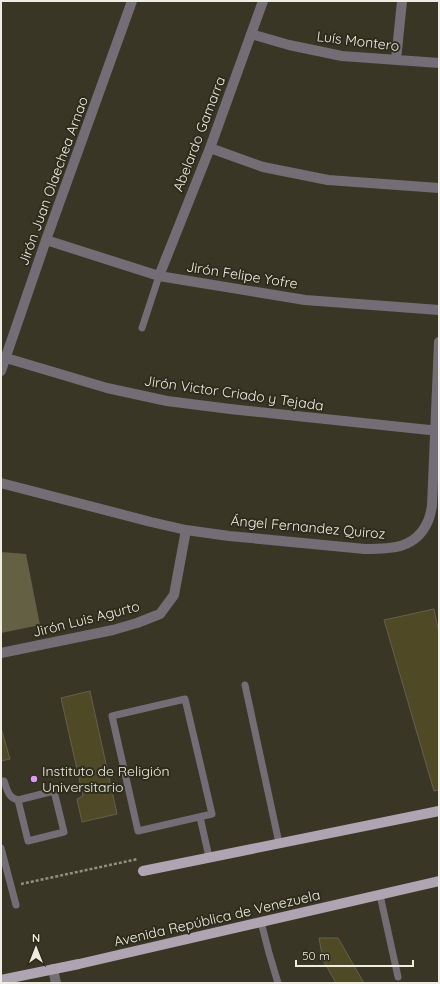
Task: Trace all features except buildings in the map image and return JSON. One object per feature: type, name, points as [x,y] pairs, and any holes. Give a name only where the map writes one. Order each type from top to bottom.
[{"type":"main road","points":[[143,871],[439,811]]},
{"type":"main road","name":"Avenida República de Venezuela","points":[[1,980],[439,881]]},
{"type":"street","name":"Jirón Juan Olaechea Arnao","points":[[1,371],[46,240],[132,1]]},
{"type":"street","name":"Abelardo Gamarra","points":[[159,276],[210,148],[262,1]]},
{"type":"street","points":[[396,60],[402,1]]},
{"type":"street","name":"Luís Montero","points":[[251,34],[289,45],[342,56],[439,63]]},
{"type":"street","points":[[210,148],[263,167],[328,180],[439,188]]},
{"type":"street","name":"Jirón Felipe Yofre","points":[[46,240],[159,276],[305,300],[439,310]]},
{"type":"street","name":"Ángel Fernandez Quiroz","points":[[1,483],[186,530],[229,536],[365,549],[388,549],[407,544],[419,534],[428,522],[432,506],[437,431],[439,342]]},
{"type":"street","name":"Jirón Victor Criado y Tejada","points":[[6,358],[107,388],[168,401],[437,431]]},
{"type":"street","name":"Jirón Luis Agurto","points":[[1,653],[114,630],[160,614],[174,595],[186,530]]},
{"type":"street","points":[[53,969],[56,983]]},
{"type":"lane","points":[[142,328],[159,276]]},
{"type":"lane","points":[[245,685],[279,843]]},
{"type":"lane","points":[[185,699],[212,814],[200,817],[138,831],[112,716],[185,699]]},
{"type":"lane","points":[[1,781],[4,781],[9,796],[18,800],[54,791],[64,832],[28,841],[18,800]]},
{"type":"lane","points":[[200,817],[209,857]]},
{"type":"lane","points":[[1,848],[16,905]]},
{"type":"lane","points":[[380,895],[398,977]]},
{"type":"lane","points":[[261,922],[268,953],[278,983]]},
{"type":"path","points":[[11,887],[138,858]]},
{"type":"shaded area","points":[[1,552],[26,554],[40,625],[1,633]]},
{"type":"place","name":"Instituto de Religión Universitario","points":[[34,779]]}]
